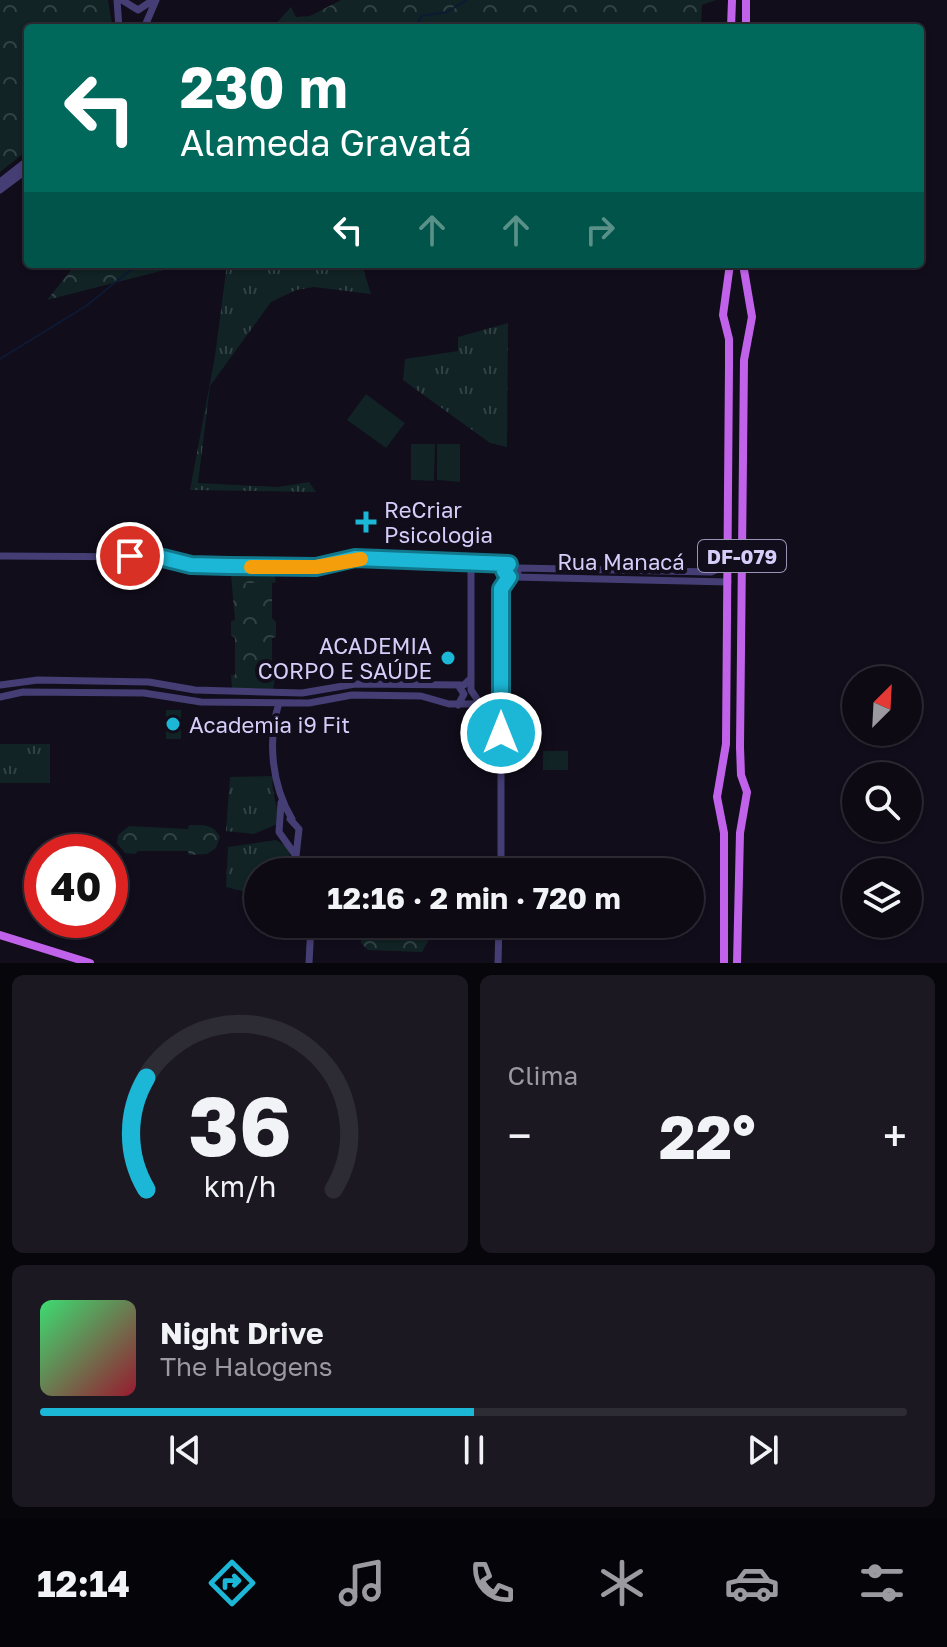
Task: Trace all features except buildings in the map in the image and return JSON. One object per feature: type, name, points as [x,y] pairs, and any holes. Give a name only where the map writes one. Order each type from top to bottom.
[{"type":"main road","points":[[731,24],[732,0]]},
{"type":"main road","points":[[746,0],[746,24]]},
{"type":"main road","name":"DF-079","points":[[724,963],[722,816],[717,797],[723,777],[728,582],[729,339],[723,315],[728,299],[730,268]]},
{"type":"main road","name":"DF-079","points":[[737,963],[742,813],[747,792],[741,775],[744,360],[752,317],[743,268]]},
{"type":"main road","points":[[728,299],[737,294],[747,300]]},
{"type":"main road","points":[[729,339],[739,342],[747,337]]},
{"type":"main road","points":[[723,777],[733,772],[741,775]]},
{"type":"main road","points":[[722,816],[733,820],[742,813]]},
{"type":"main road","points":[[0,935],[90,963]]},
{"type":"street","points":[[119,24],[120,0],[138,10],[154,0]]},
{"type":"street","points":[[145,24],[154,0]]},
{"type":"street","points":[[0,182],[24,163]]},
{"type":"street","points":[[0,190],[24,172]]},
{"type":"street","points":[[0,556],[156,557],[191,565],[278,567],[316,567],[348,559],[471,560],[519,568],[501,589],[501,858]]},
{"type":"street","points":[[471,560],[471,678],[472,692],[481,705]]},
{"type":"street","points":[[509,564],[504,571],[512,577]]},
{"type":"street","name":"Rua Manacá","points":[[519,568],[711,572],[728,565]]},
{"type":"street","name":"Rua Manacá","points":[[512,577],[728,582]]},
{"type":"street","points":[[0,685],[22,681],[163,683],[228,693],[302,693],[343,685],[458,685],[471,678]]},
{"type":"street","points":[[64,681],[64,692]]},
{"type":"street","points":[[376,684],[376,695]]},
{"type":"street","points":[[458,685],[464,694],[458,705]]},
{"type":"street","points":[[0,697],[23,692],[151,693],[193,701],[279,703],[376,695],[426,696],[458,705],[492,705],[502,699]]},
{"type":"street","points":[[268,703],[275,717]]},
{"type":"street","points":[[279,703],[275,717],[274,766],[281,801],[279,832],[296,856]]},
{"type":"street","points":[[492,705],[502,714]]},
{"type":"street","points":[[281,801],[299,826],[296,856]]},
{"type":"street","points":[[281,823],[292,819]]},
{"type":"street","points":[[286,839],[297,835]]},
{"type":"street","points":[[309,963],[310,938]]},
{"type":"street","points":[[498,963],[499,938]]},
{"type":"green space","points":[[0,0],[108,0],[111,24],[24,24],[24,153],[0,172]]},
{"type":"green space","points":[[341,0],[716,0],[702,5],[701,24],[276,24],[291,7],[296,17],[310,16]]},
{"type":"green space","points":[[73,268],[172,268],[47,300]]},
{"type":"green space","points":[[226,268],[363,268],[371,294],[314,287],[296,290],[271,302],[210,386],[198,483],[278,487],[309,482],[316,492],[190,490],[215,356]]},
{"type":"green space","points":[[508,323],[507,447],[490,443],[403,380],[405,359],[458,351],[458,337]]},
{"type":"green space","points":[[366,394],[405,423],[386,448],[347,420]]},
{"type":"green space","points":[[411,444],[435,444],[434,481],[411,480]]},
{"type":"green space","points":[[437,444],[460,444],[460,482],[437,480]]},
{"type":"green space","points":[[236,569],[273,570],[276,582],[272,583],[272,618],[276,622],[276,637],[272,638],[272,673],[276,673],[273,689],[232,688],[235,638],[231,635],[231,621],[235,620],[231,575]]},
{"type":"green space","points":[[246,583],[260,583],[260,611],[246,611]]},
{"type":"green space","name":"Academia i9 Fit","points":[[166,710],[181,710],[181,739],[166,739]]},
{"type":"green space","points":[[0,744],[50,744],[50,783],[0,783]]},
{"type":"green space","points":[[543,751],[568,751],[568,770],[543,770]]},
{"type":"green space","points":[[273,776],[277,824],[254,834],[226,831],[230,777]]},
{"type":"green space","points":[[189,825],[214,829],[220,837],[216,848],[207,854],[189,855],[188,851],[128,853],[128,834],[119,834],[129,826],[188,829]]},
{"type":"green space","points":[[276,840],[287,847],[291,858],[244,858],[244,892],[226,887],[228,847]]},
{"type":"green space","points":[[361,938],[430,938],[422,952],[368,950]]},
{"type":"waterway","points":[[418,24],[421,16],[447,12],[467,0]]},
{"type":"waterway","points":[[0,359],[86,306],[133,268]]},
{"type":"slow traffic","points":[[251,567],[316,567],[343,559],[361,559]]},
{"type":"place","name":"ReCriar Psicologia","points":[[366,522]]},
{"type":"place","name":"ACADEMIA CORPO E SAÚDE","points":[[448,658]]},
{"type":"place","name":"Academia i9 Fit","points":[[173,724]]},
{"type":"route","points":[[130,556],[163,558],[191,565],[229,566],[316,567],[355,558],[471,560],[509,564],[504,571],[509,577],[501,589],[501,733]]}]
